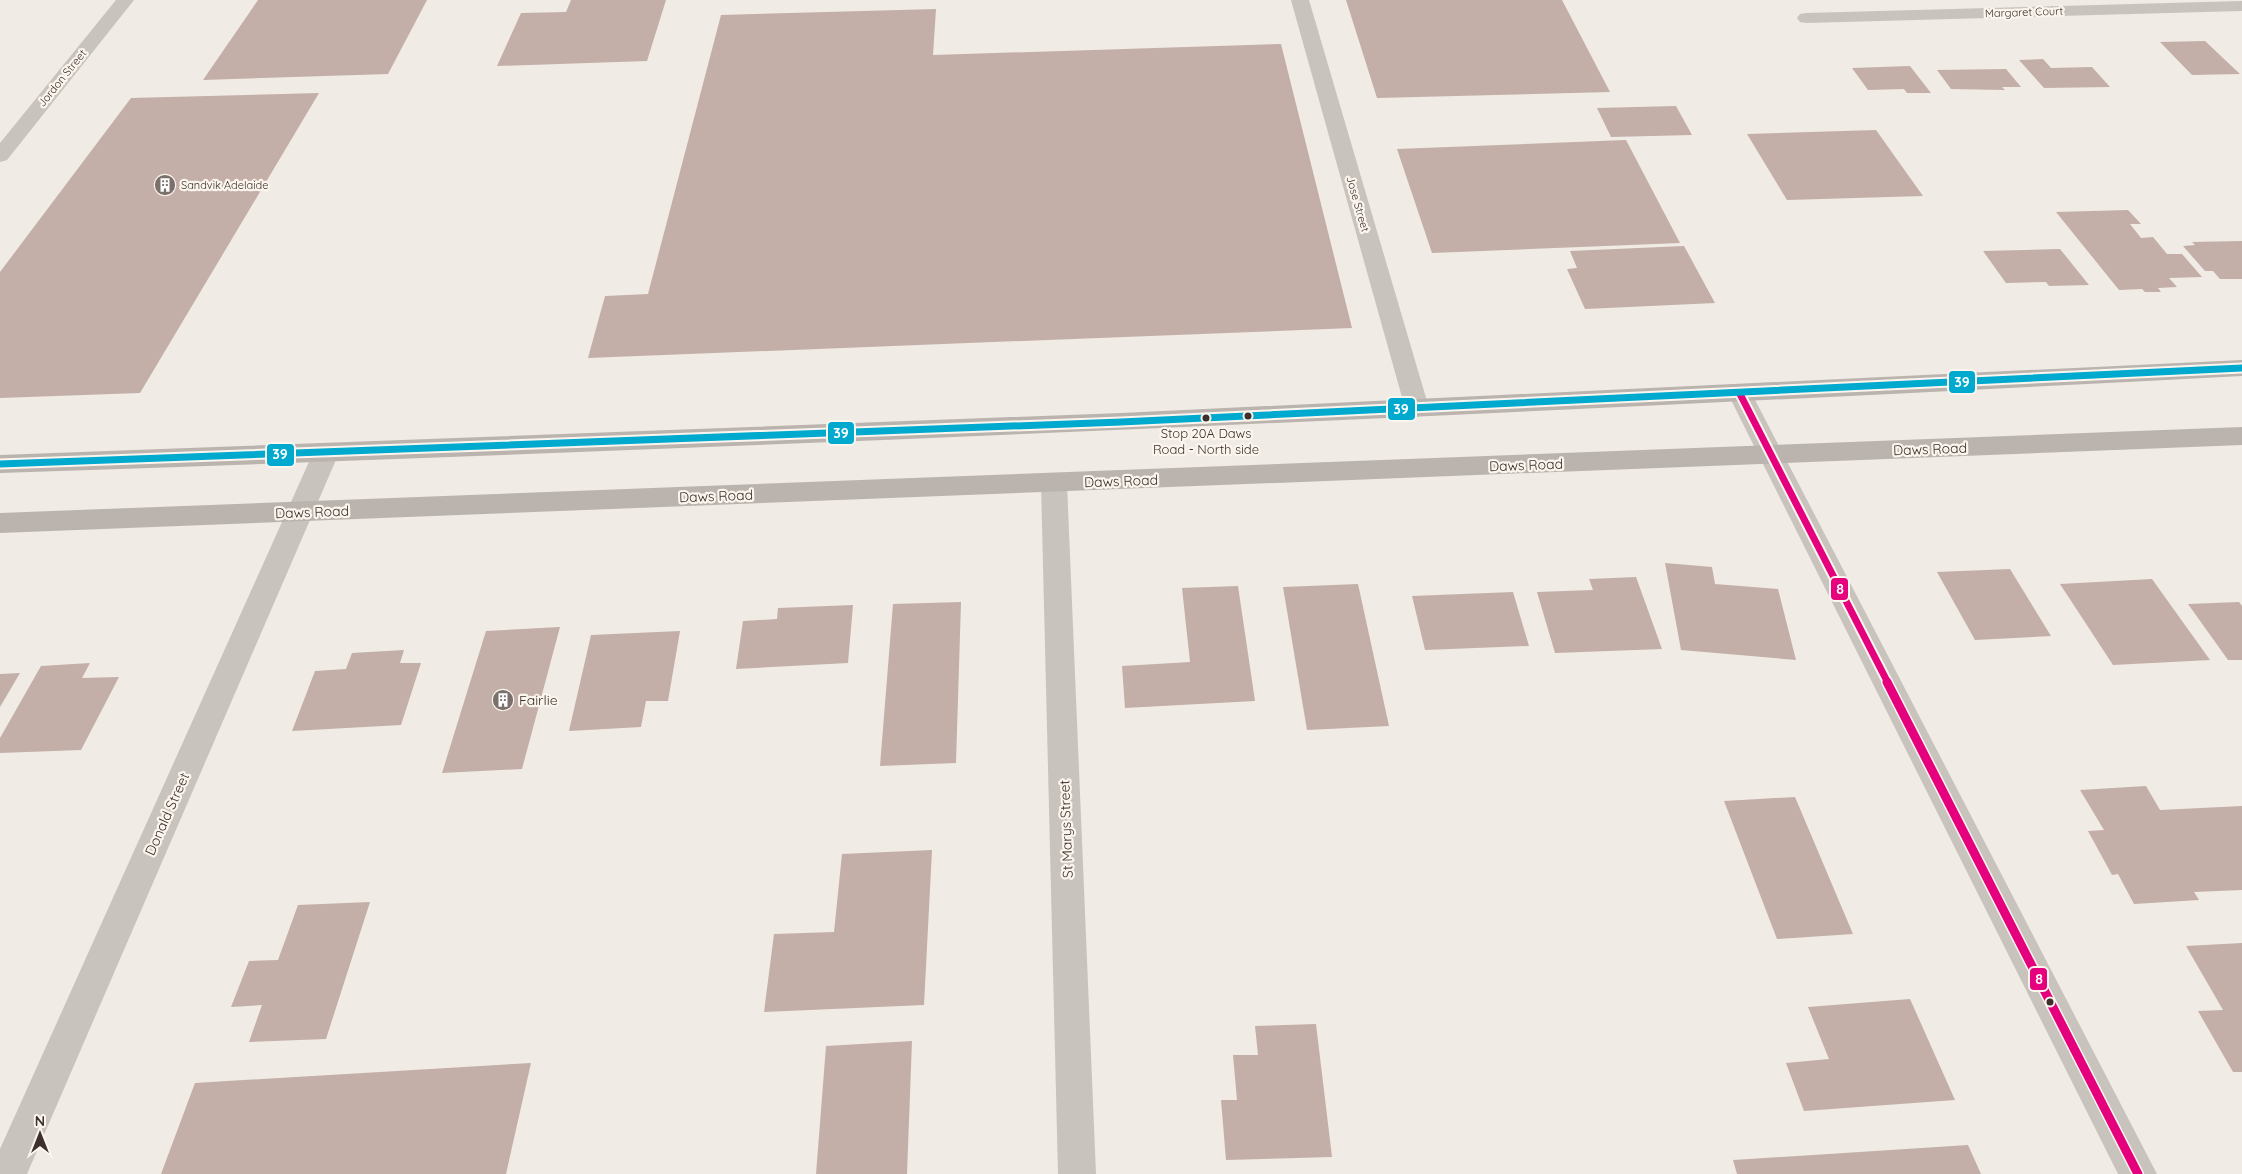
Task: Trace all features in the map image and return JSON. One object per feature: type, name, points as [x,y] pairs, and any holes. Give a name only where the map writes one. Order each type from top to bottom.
[{"type":"main road","points":[[0,464],[326,453],[1417,408],[1740,394],[2242,368]]},
{"type":"main road","name":"Daws Road","points":[[0,523],[1054,484],[2242,436]]},
{"type":"street","name":"Jordon Street","points":[[0,156],[125,0]]},
{"type":"street","name":"Jose Street","points":[[1300,0],[1417,408]]},
{"type":"street","name":"Margaret Court","points":[[1806,18],[2242,6]]},
{"type":"street","points":[[1740,394],[2138,1174]]},
{"type":"street","name":"Donald Street","points":[[8,1174],[326,453]]},
{"type":"street","name":"St Marys Street","points":[[1054,484],[1077,1174]]},
{"type":"building","points":[[258,0],[427,0],[388,74],[203,80]]},
{"type":"building","points":[[571,0],[666,0],[647,61],[497,66],[521,13],[566,12]]},
{"type":"building","points":[[1346,0],[1562,0],[1610,92],[1377,98]]},
{"type":"building","points":[[936,9],[933,55],[1281,44],[1352,328],[588,358],[605,296],[648,294],[721,15]]},
{"type":"building","points":[[2205,41],[2240,74],[2192,75],[2160,42]]},
{"type":"building","points":[[2043,59],[2051,68],[2092,67],[2110,87],[2044,88],[2019,60]]},
{"type":"building","points":[[1910,66],[1931,93],[1907,93],[1904,89],[1868,90],[1852,68]]},
{"type":"building","points":[[2006,69],[2021,87],[2002,87],[2005,90],[1951,89],[1937,70]]},
{"type":"building","name":"Sandvik Adelaide","points":[[319,93],[140,393],[0,398],[0,272],[131,98]]},
{"type":"building","points":[[1676,106],[1692,135],[1611,137],[1597,108]]},
{"type":"building","points":[[1876,130],[1923,196],[1787,200],[1747,134]]},
{"type":"building","points":[[1626,140],[1680,243],[1432,253],[1397,149]]},
{"type":"building","points":[[2128,210],[2141,224],[2130,224],[2141,238],[2153,237],[2167,254],[2182,254],[2202,277],[2169,278],[2177,287],[2158,288],[2161,292],[2145,292],[2142,289],[2119,290],[2056,212]]},
{"type":"building","points":[[2242,241],[2242,279],[2220,279],[2213,271],[2205,271],[2183,246],[2195,245],[2192,242]]},
{"type":"building","points":[[1684,246],[1715,303],[1585,309],[1567,269],[1577,268],[1570,251]]},
{"type":"building","points":[[2060,249],[2089,285],[2049,286],[2046,282],[2006,283],[1983,251]]},
{"type":"building","points":[[1665,563],[1712,567],[1715,584],[1778,589],[1796,660],[1681,650]]},
{"type":"building","points":[[2010,569],[2051,636],[1975,640],[1937,572]]},
{"type":"building","points":[[1636,577],[1662,649],[1555,653],[1537,592],[1593,590],[1589,579]]},
{"type":"building","points":[[2152,579],[2210,660],[2113,665],[2060,584]]},
{"type":"building","points":[[1358,584],[1389,726],[1307,730],[1283,587]]},
{"type":"building","points":[[1238,586],[1255,701],[1125,708],[1122,666],[1190,662],[1182,588]]},
{"type":"building","points":[[1513,592],[1529,646],[1425,650],[1412,596]]},
{"type":"building","points":[[961,602],[956,763],[880,766],[893,604]]},
{"type":"building","points":[[2239,602],[2242,606],[2242,660],[2228,660],[2188,604]]},
{"type":"building","points":[[853,605],[848,663],[736,669],[743,621],[777,619],[778,608]]},
{"type":"building","name":"Fairlie","points":[[560,627],[522,769],[442,773],[486,631]]},
{"type":"building","points":[[680,631],[668,701],[646,701],[641,727],[569,731],[591,635]]},
{"type":"building","points":[[404,650],[400,663],[421,663],[401,725],[292,731],[315,671],[346,669],[352,653]]},
{"type":"building","points":[[90,663],[82,678],[119,677],[81,750],[0,753],[0,738],[41,666]]},
{"type":"building","points":[[20,673],[0,707],[0,674]]},
{"type":"building","points":[[2146,786],[2160,810],[2242,806],[2242,890],[2194,892],[2199,900],[2134,904],[2118,874],[2112,875],[2088,831],[2104,830],[2080,790]]},
{"type":"building","points":[[1795,797],[1853,934],[1777,939],[1724,801]]},
{"type":"building","points":[[932,850],[924,1005],[764,1012],[774,934],[834,932],[842,854]]},
{"type":"building","points":[[370,902],[326,1039],[249,1042],[262,1005],[231,1007],[249,961],[278,960],[298,905]]},
{"type":"building","points":[[2242,943],[2242,1072],[2233,1072],[2198,1011],[2223,1010],[2186,946]]},
{"type":"building","points":[[1910,999],[1955,1100],[1804,1111],[1786,1063],[1829,1059],[1808,1007]]},
{"type":"building","points":[[1316,1024],[1332,1157],[1226,1160],[1221,1100],[1237,1100],[1233,1055],[1258,1055],[1255,1026]]},
{"type":"building","points":[[912,1041],[907,1174],[816,1174],[826,1046]]},
{"type":"building","points":[[531,1063],[506,1174],[161,1174],[195,1083]]},
{"type":"building","points":[[1968,1145],[1981,1174],[1737,1174],[1733,1160]]},
{"type":"transit line","name":"39","points":[[0,464],[1121,422],[2242,368]]},
{"type":"transit line","name":"8","points":[[1740,394],[2138,1174]]},
{"type":"place","name":"Sandvik Adelaide","points":[[165,185]]},
{"type":"place","name":"Stop 20A Daws Road - North side","points":[[1206,418]]},
{"type":"place","name":"Fairlie","points":[[503,700]]}]
